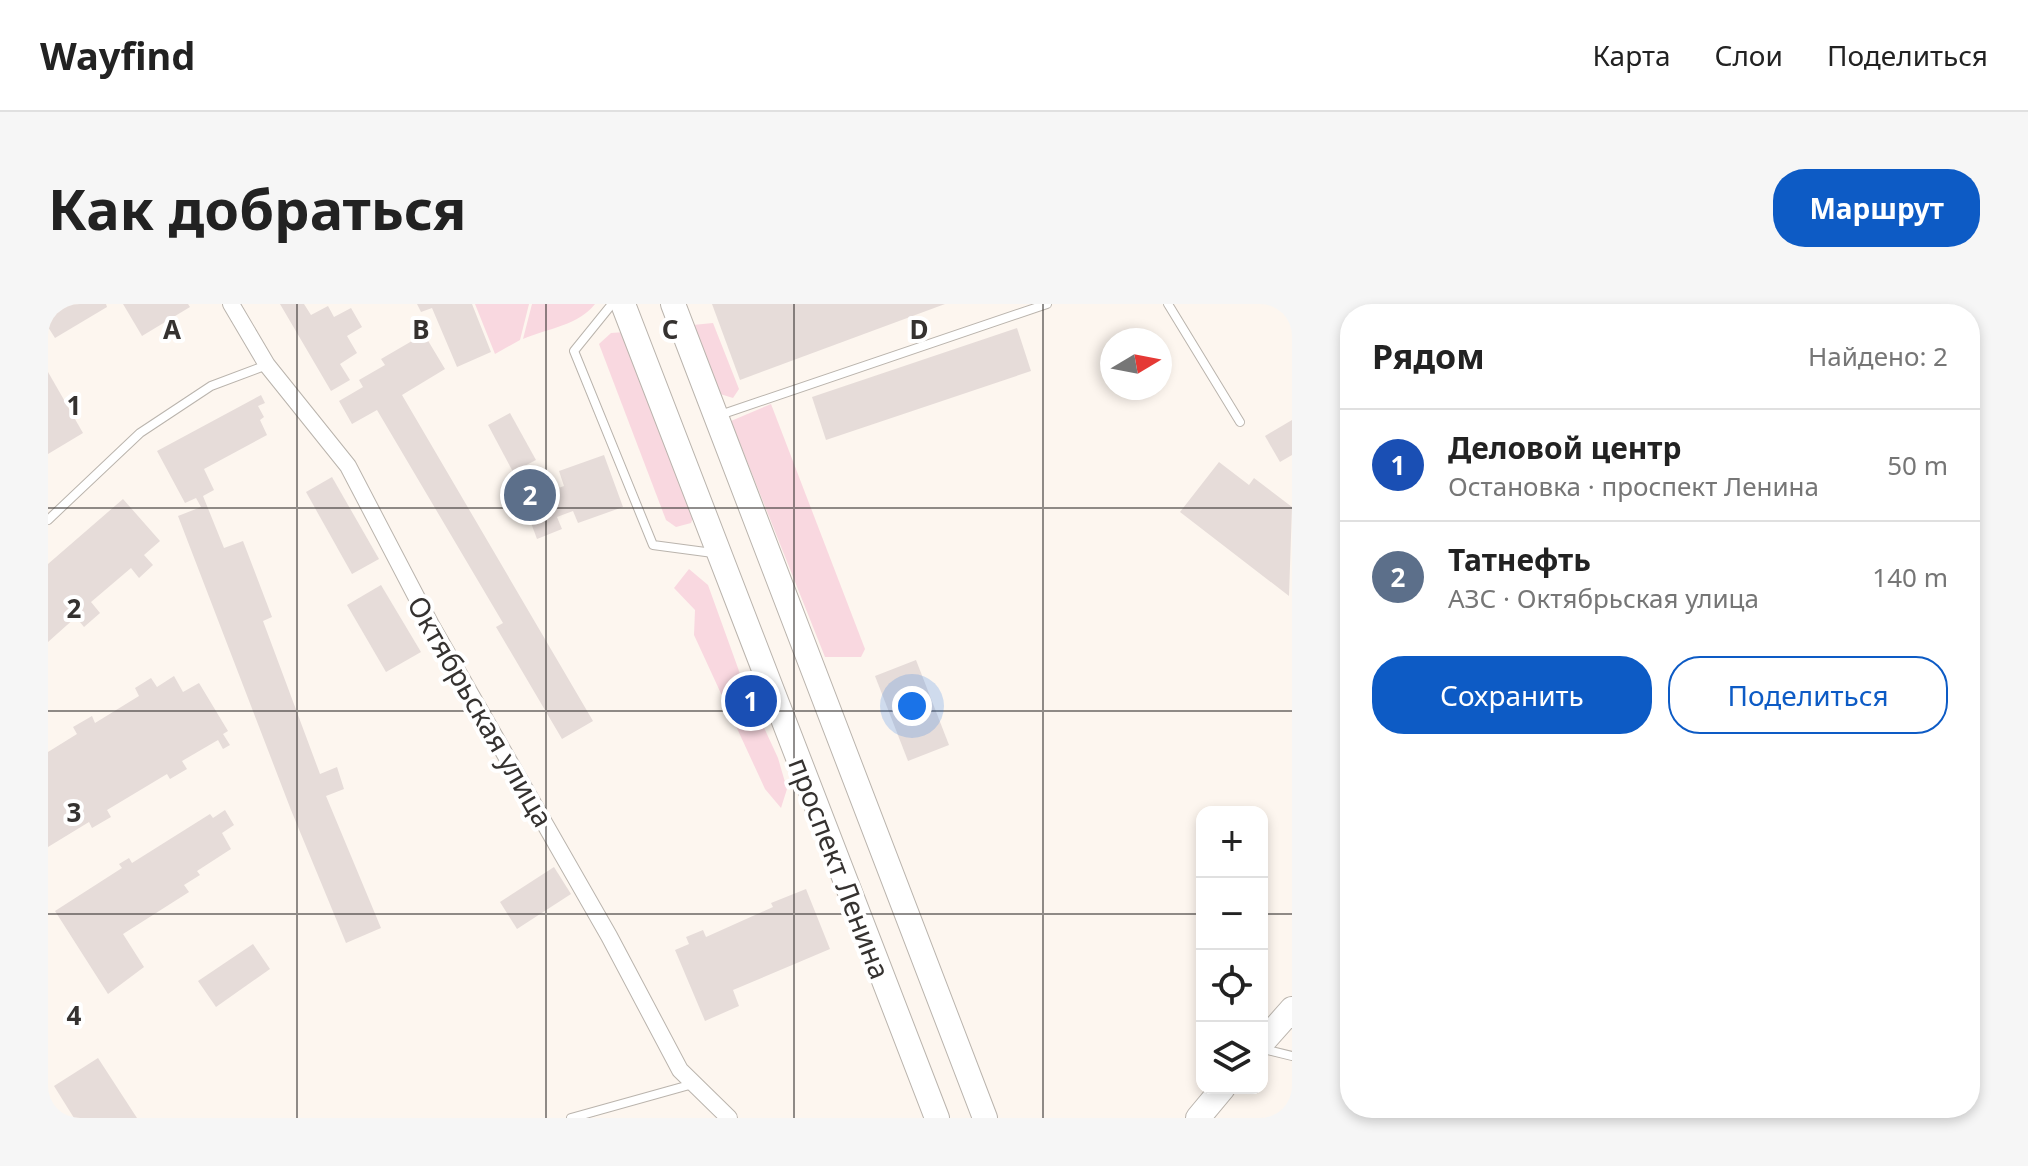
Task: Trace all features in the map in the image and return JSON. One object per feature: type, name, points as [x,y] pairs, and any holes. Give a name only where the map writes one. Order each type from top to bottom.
[{"type":"main road","name":"проспект Ленина","points":[[623,304],[937,1118]]},
{"type":"main road","name":"проспект Ленина","points":[[673,304],[985,1118]]},
{"type":"main road","points":[[1268,1039],[1292,1009]]},
{"type":"main road","points":[[1198,1118],[1218,1094]]},
{"type":"street","name":"Октябрьская улица","points":[[231,304],[267,365],[348,466],[431,625],[609,936],[680,1070],[729,1118]]},
{"type":"lane","points":[[612,304],[574,351],[653,545],[719,554]]},
{"type":"lane","points":[[716,417],[1047,304]]},
{"type":"lane","points":[[1168,304],[1240,422]]},
{"type":"lane","points":[[48,520],[140,433],[211,386],[267,365]]},
{"type":"lane","points":[[1268,1048],[1292,1056]]},
{"type":"lane","points":[[571,1118],[694,1084]]},
{"type":"shaded area","points":[[475,304],[529,304],[520,340],[495,354]]},
{"type":"shaded area","points":[[532,304],[595,304],[581,317],[523,339]]},
{"type":"shaded area","points":[[713,323],[739,389],[733,398],[717,393],[693,325]]},
{"type":"shaded area","points":[[625,332],[695,512],[691,523],[676,527],[666,520],[599,344],[611,333]]},
{"type":"shaded area","points":[[771,404],[865,649],[861,657],[825,657],[731,421]]},
{"type":"shaded area","points":[[689,569],[708,585],[743,682],[778,758],[787,789],[781,808],[765,789],[694,635],[695,610],[674,588]]},
{"type":"building","points":[[48,304],[106,304],[107,307],[55,338],[48,327]]},
{"type":"building","points":[[123,304],[188,304],[190,307],[142,336]]},
{"type":"building","points":[[280,304],[304,304],[311,315],[328,306],[334,317],[351,308],[362,327],[347,336],[357,353],[340,364],[350,380],[331,391]]},
{"type":"building","points":[[417,304],[472,304],[491,352],[457,367],[432,308],[421,312]]},
{"type":"building","points":[[712,304],[945,304],[740,380]]},
{"type":"building","points":[[1017,328],[1031,371],[826,440],[812,397]]},
{"type":"building","points":[[424,334],[445,369],[402,395],[593,721],[562,739],[496,627],[503,623],[377,410],[352,424],[339,401],[363,387],[359,380],[385,365],[381,359]]},
{"type":"building","points":[[48,372],[83,433],[48,454]]},
{"type":"building","points":[[261,395],[265,403],[258,406],[264,417],[260,420],[267,435],[204,469],[214,490],[203,496],[224,548],[243,541],[272,617],[263,621],[320,774],[337,767],[344,789],[326,796],[381,928],[346,943],[291,810],[178,516],[201,507],[196,498],[185,503],[157,451]]},
{"type":"building","points":[[510,413],[536,460],[513,472],[488,425]]},
{"type":"building","points":[[1292,420],[1292,455],[1280,462],[1265,436]]},
{"type":"building","points":[[604,455],[623,507],[578,523],[573,511],[557,517],[562,529],[537,539],[518,488],[543,478],[548,492],[564,486],[559,471]]},
{"type":"building","points":[[1219,462],[1249,485],[1254,478],[1292,507],[1289,596],[1180,512]]},
{"type":"building","points":[[332,477],[379,559],[352,574],[306,492]]},
{"type":"building","points":[[123,499],[160,541],[144,555],[153,565],[139,578],[131,568],[91,602],[100,613],[84,627],[76,617],[48,642],[48,564]]},
{"type":"building","points":[[381,585],[421,652],[386,672],[347,605]]},
{"type":"building","points":[[916,660],[949,745],[908,761],[875,676]]},
{"type":"building","points":[[174,676],[183,692],[199,683],[228,731],[223,734],[230,745],[223,749],[218,740],[182,761],[187,769],[170,779],[167,774],[107,810],[111,817],[92,828],[89,822],[48,847],[48,752],[77,734],[73,727],[92,716],[95,723],[139,696],[135,688],[151,678],[157,687]]},
{"type":"building","points":[[225,810],[234,825],[222,833],[231,849],[197,871],[200,875],[184,885],[189,892],[123,934],[144,967],[108,994],[55,911],[122,868],[119,864],[129,858],[132,863],[210,814],[213,818]]},
{"type":"building","points":[[554,867],[571,894],[517,929],[500,902]]},
{"type":"building","points":[[806,889],[830,949],[733,990],[739,1006],[705,1021],[675,950],[689,944],[686,937],[703,930],[706,937],[773,907],[771,903]]},
{"type":"building","points":[[253,944],[270,969],[216,1007],[198,981]]},
{"type":"building","points":[[98,1058],[137,1118],[74,1118],[54,1086]]},
{"type":"place","name":"Татнефть","points":[[530,495]]},
{"type":"place","name":"Деловой центр","points":[[751,701]]}]
